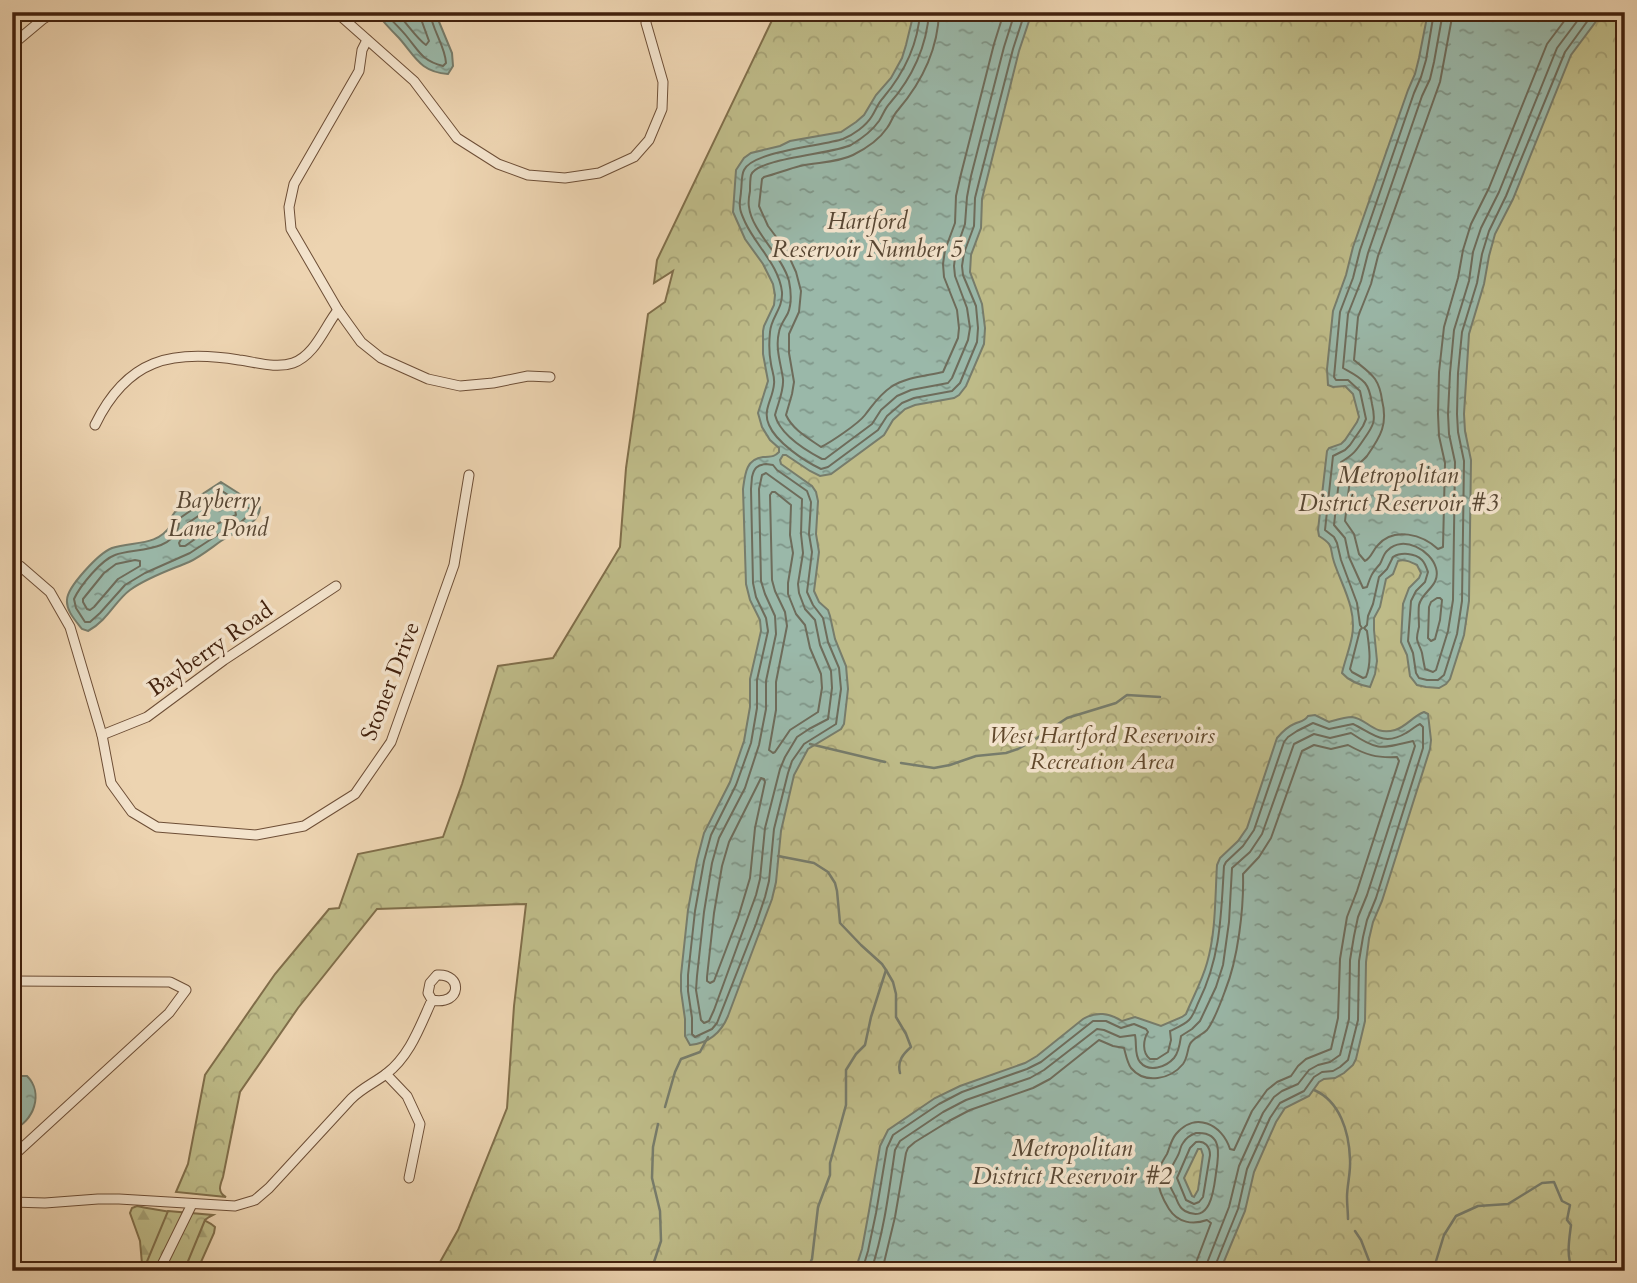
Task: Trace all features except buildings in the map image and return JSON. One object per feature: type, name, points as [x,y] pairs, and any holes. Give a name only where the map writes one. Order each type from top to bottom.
[{"type":"street","points":[[12,45],[55,12]]},
{"type":"street","points":[[336,12],[414,81],[457,138],[498,164],[528,175],[565,178],[599,173],[634,157],[649,140],[662,109],[663,82],[646,23],[647,12]]},
{"type":"street","points":[[367,40],[362,50],[359,71],[294,184],[289,207],[291,229],[338,310],[361,342],[381,358],[428,379],[460,386],[528,376],[550,377]]},
{"type":"street","points":[[95,425],[105,405],[121,385],[146,367],[164,360],[196,355],[271,365],[292,363],[308,354],[338,310]]},
{"type":"street","name":"Stoner Drive","points":[[12,564],[20,566],[50,592],[70,627],[102,735],[111,783],[132,812],[157,827],[256,835],[304,826],[355,794],[391,742],[454,565],[469,475]]},
{"type":"street","name":"Bayberry Road","points":[[102,735],[147,717],[224,660],[336,586]]},
{"type":"street","points":[[12,981],[170,982],[186,990],[169,1013],[12,1157]]},
{"type":"street","points":[[12,1202],[119,1199],[235,1206],[255,1200],[360,1090],[400,1062],[432,1000]]},
{"type":"street","points":[[386,1074],[407,1096],[420,1124],[410,1178]]},
{"type":"street","points":[[159,1271],[192,1204]]},
{"type":"green space","name":"West Hartford Reservoirs Recreation Area","points":[[776,12],[1625,12],[1625,1271],[435,1271],[458,1230],[507,1108],[514,1006],[526,904],[377,909],[298,1008],[240,1092],[220,1186],[221,1193],[226,1197],[176,1192],[188,1164],[205,1075],[209,1069],[275,974],[329,909],[339,908],[358,854],[443,837],[498,666],[553,658],[620,547],[626,468],[648,314],[665,302],[673,271],[654,283],[657,260]]},
{"type":"green space","points":[[137,1206],[189,1216],[215,1227],[197,1271],[137,1271],[142,1264],[140,1241],[130,1213],[132,1208]]},
{"type":"green space","points":[[168,1211],[213,1215],[205,1220],[184,1271],[143,1271]]},
{"type":"water","points":[[376,12],[435,12],[452,53],[453,66],[448,74],[431,70],[419,62]]},
{"type":"water","name":"Hartford Reservoir Number 5","points":[[914,12],[1032,12],[1019,51],[982,199],[981,228],[971,255],[970,272],[982,304],[984,344],[966,386],[959,395],[905,409],[893,420],[884,435],[831,474],[820,476],[786,455],[780,460],[781,464],[812,486],[816,492],[819,552],[814,591],[819,602],[828,610],[835,639],[846,666],[848,689],[844,724],[841,729],[808,749],[794,775],[781,831],[772,899],[728,1016],[714,1036],[690,1045],[685,1036],[681,991],[688,910],[704,833],[730,782],[744,741],[750,707],[750,679],[761,631],[760,620],[746,584],[743,489],[750,464],[757,458],[773,456],[779,452],[779,448],[762,427],[758,413],[768,381],[763,354],[763,331],[774,305],[775,295],[773,284],[763,264],[745,239],[733,212],[736,170],[751,153],[790,141],[841,132],[864,115],[902,58]]},
{"type":"water","name":"Metropolitan District Reservoir #3","points":[[1428,12],[1603,12],[1571,55],[1513,199],[1495,234],[1469,334],[1464,414],[1471,460],[1469,601],[1464,635],[1450,679],[1439,688],[1417,685],[1410,676],[1407,655],[1401,642],[1403,604],[1409,588],[1421,573],[1417,565],[1401,560],[1398,561],[1393,574],[1386,579],[1380,607],[1374,618],[1377,661],[1370,687],[1355,682],[1342,673],[1352,636],[1352,616],[1331,547],[1319,536],[1318,530],[1327,451],[1345,440],[1359,417],[1353,394],[1345,386],[1328,385],[1327,369],[1333,311],[1415,74]]},
{"type":"water","name":"Bayberry Lane Pond","points":[[221,482],[260,507],[259,514],[251,524],[193,560],[137,585],[125,594],[95,627],[88,631],[82,629],[70,612],[68,594],[99,556],[112,548],[159,537],[171,525],[170,519],[175,512]]},
{"type":"water","name":"Metropolitan District Reservoir #2","points":[[1420,714],[1428,714],[1430,749],[1373,922],[1366,962],[1365,1021],[1356,1059],[1344,1073],[1335,1078],[1324,1079],[1309,1096],[1285,1108],[1276,1122],[1254,1172],[1245,1211],[1220,1271],[855,1271],[862,1249],[880,1146],[888,1130],[935,1098],[960,1086],[1025,1063],[1088,1016],[1103,1014],[1122,1021],[1135,1017],[1161,1026],[1186,1014],[1203,976],[1210,951],[1217,865],[1247,828],[1277,738],[1283,732],[1291,725],[1315,715],[1329,722],[1358,718],[1376,729],[1387,731],[1399,729]],"holes":[[[1198,1149],[1201,1149],[1203,1155],[1198,1190],[1194,1197],[1184,1178]]]},
{"type":"water","points":[[21,1076],[27,1076],[32,1083],[36,1098],[26,1121],[12,1130],[12,1083]]},
{"type":"waterway","points":[[901,763],[934,768],[976,756],[1006,753],[1034,740],[1067,718],[1116,703],[1127,695],[1160,697]]},
{"type":"waterway","points":[[810,744],[885,762]]},
{"type":"waterway","points":[[778,856],[814,863],[828,872],[837,891],[840,923],[886,970],[865,1045],[846,1070],[846,1105],[830,1163],[830,1175],[818,1207],[812,1259],[806,1271]]},
{"type":"waterway","points":[[886,970],[896,994],[896,1017],[911,1047],[901,1058],[900,1073]]},
{"type":"waterway","points":[[665,1107],[681,1059],[700,1052],[708,1037]]},
{"type":"waterway","points":[[1314,1090],[1323,1095],[1337,1110],[1348,1138],[1348,1219]]},
{"type":"waterway","points":[[651,1271],[661,1241],[660,1211],[652,1178],[653,1147],[658,1124]]},
{"type":"waterway","points":[[1433,1271],[1444,1235],[1456,1216],[1478,1206],[1508,1204],[1542,1183],[1554,1182],[1562,1201],[1570,1205],[1567,1220],[1571,1225],[1569,1254],[1573,1271]]},
{"type":"waterway","points":[[1355,1231],[1373,1271]]}]
